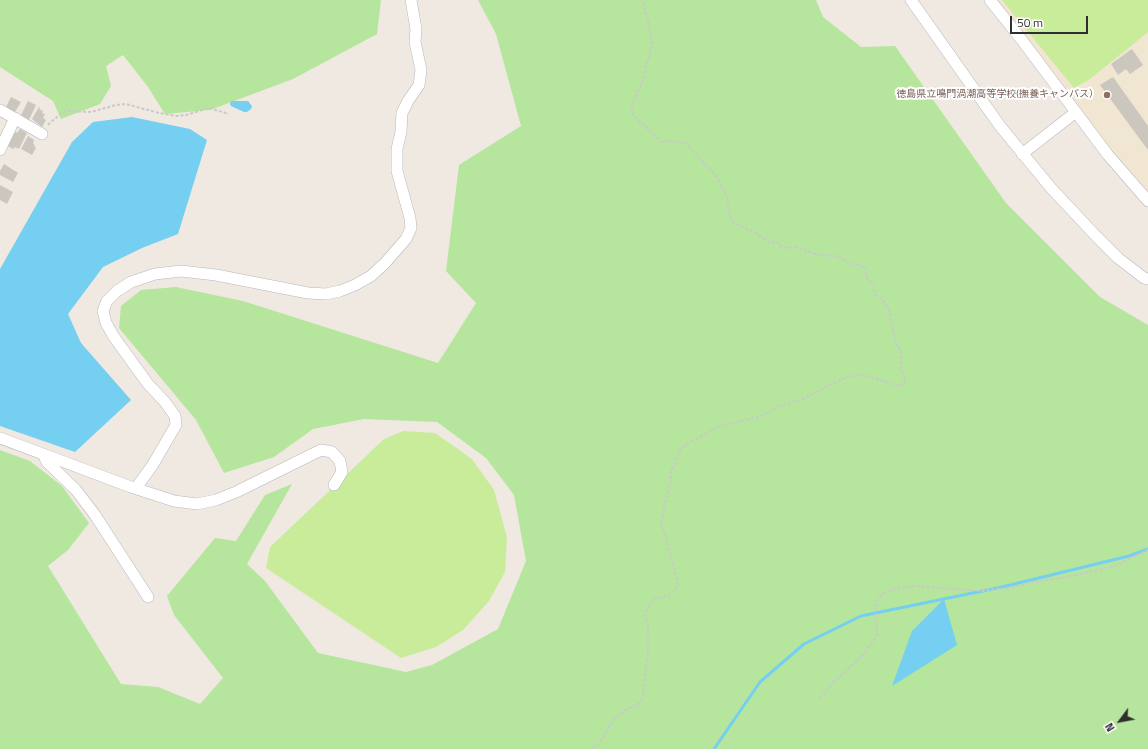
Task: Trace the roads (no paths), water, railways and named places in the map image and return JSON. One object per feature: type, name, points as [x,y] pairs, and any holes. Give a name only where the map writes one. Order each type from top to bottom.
[{"type":"street","points":[[136,488],[152,466],[176,425],[175,416],[165,402],[148,384],[114,338],[106,323],[103,311],[107,302],[117,291],[131,282],[155,274],[181,271],[216,275],[308,293],[326,294],[340,291],[355,285],[371,276],[385,263],[406,239],[411,228],[410,218],[397,171],[402,114],[408,101],[419,85],[421,70],[415,42],[416,28],[410,0]]},
{"type":"street","points":[[990,0],[1108,156],[1148,201]]},
{"type":"street","points":[[914,1],[1000,126],[1022,154],[1051,188],[1096,236],[1118,258],[1148,280]]},
{"type":"street","points":[[0,110],[42,134]]},
{"type":"street","points":[[1022,154],[1076,112]]},
{"type":"street","points":[[0,150],[15,118]]},
{"type":"street","points":[[0,438],[174,501],[197,504],[216,500],[236,492],[321,450],[332,452],[340,461],[342,472],[334,485]]},
{"type":"street","points":[[43,454],[48,462],[76,490],[95,515],[148,597]]},
{"type":"water","points":[[231,101],[248,101],[252,106],[247,112],[244,112],[231,106]]},
{"type":"water","points":[[132,117],[190,129],[207,140],[178,234],[142,248],[103,267],[68,314],[81,343],[131,400],[75,452],[0,426],[0,269],[72,142],[93,122]]},
{"type":"water","points":[[944,599],[957,645],[892,686],[912,631]]},
{"type":"waterway","points":[[714,749],[760,682],[804,644],[861,616],[1002,587],[1129,556],[1148,549]]},
{"type":"place","name":"徳島県立鳴門渦潮高等学校(撫養キャンパス）","points":[[1107,95]]}]
